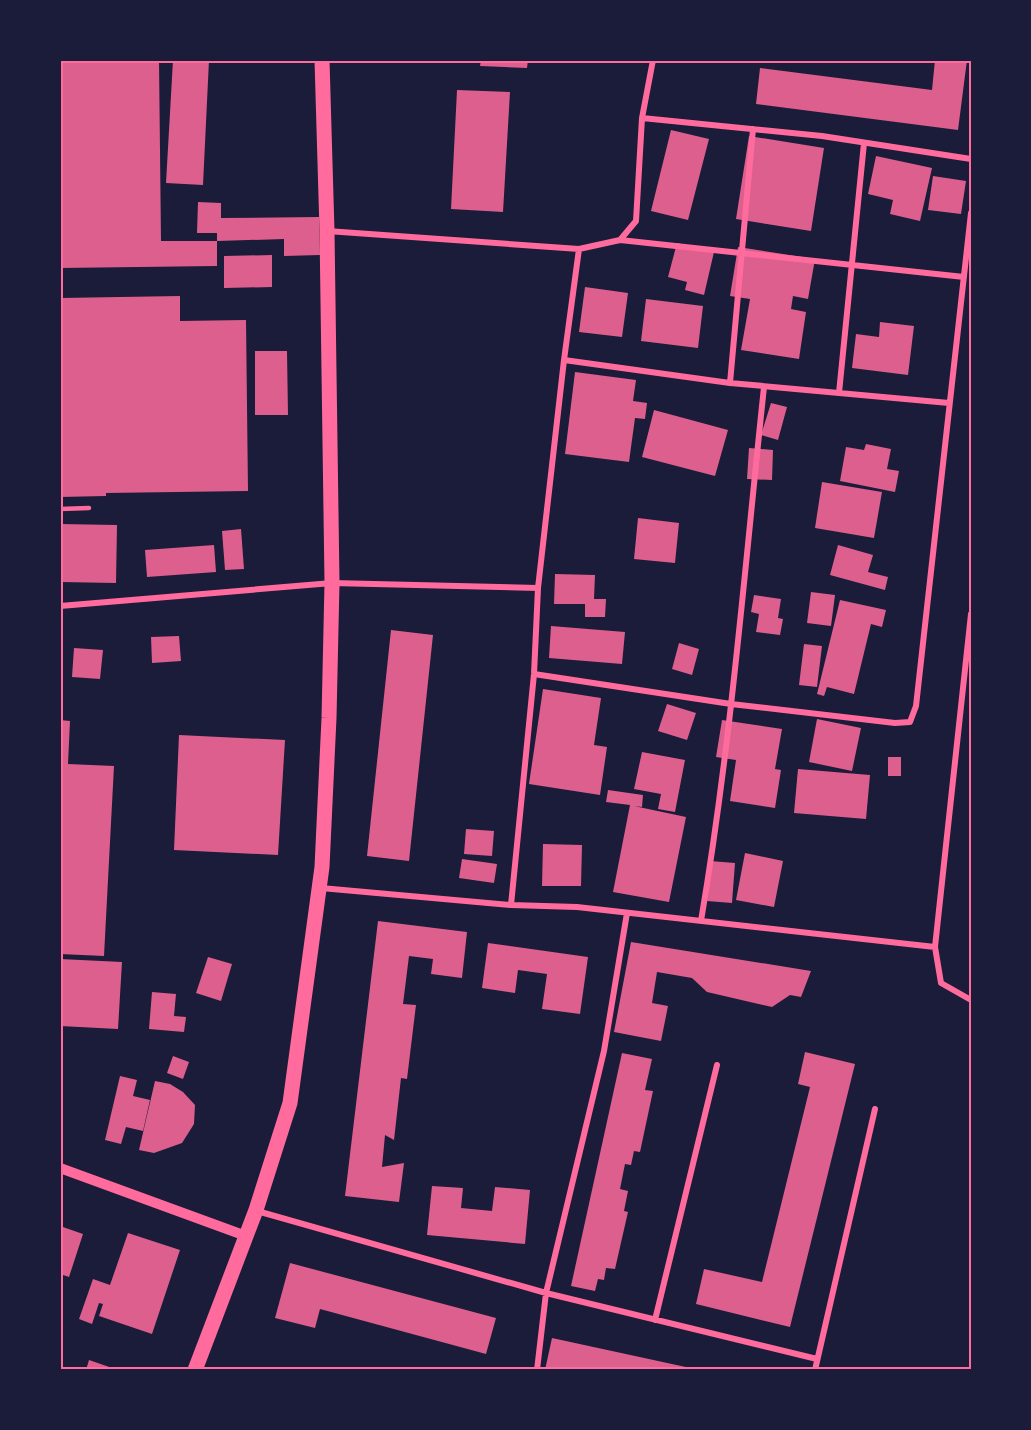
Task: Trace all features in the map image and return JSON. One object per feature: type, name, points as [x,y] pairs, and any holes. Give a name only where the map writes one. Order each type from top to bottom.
[{"type":"main road","points":[[195,1370],[256,1210],[290,1103],[322,867],[332,583],[327,231],[321,60]]},
{"type":"street","points":[[620,240],[636,221],[642,118],[653,60]]},
{"type":"street","points":[[642,118],[753,129],[971,159]]},
{"type":"street","points":[[730,383],[753,129]]},
{"type":"street","points":[[839,393],[864,143]]},
{"type":"street","points":[[534,675],[731,704],[895,723],[910,722],[916,706],[971,213]]},
{"type":"street","points":[[327,231],[579,249],[620,240],[964,277]]},
{"type":"street","points":[[511,905],[534,675],[538,588],[579,249]]},
{"type":"street","points":[[564,360],[764,387],[949,403]]},
{"type":"street","points":[[701,921],[714,843],[731,704],[764,387]]},
{"type":"street","points":[[60,606],[332,583],[538,588]]},
{"type":"street","points":[[971,614],[968,672],[935,947],[941,983],[971,1000]]},
{"type":"street","points":[[319,888],[511,905],[577,907],[935,947]]},
{"type":"street","points":[[537,1370],[546,1293],[604,1052],[627,913]]},
{"type":"street","points":[[656,1320],[717,1065]]},
{"type":"street","points":[[815,1370],[875,1108]]},
{"type":"street","points":[[60,1168],[246,1236]]},
{"type":"street","points":[[256,1210],[546,1293],[817,1359]]},
{"type":"lane","points":[[60,509],[89,508]]},
{"type":"building","points":[[60,60],[159,60],[161,241],[217,241],[217,266],[60,268]]},
{"type":"building","points":[[173,60],[209,60],[203,185],[166,183]]},
{"type":"building","points":[[481,60],[528,60],[527,68],[480,66]]},
{"type":"building","points":[[935,60],[967,60],[958,130],[756,104],[760,68],[932,90]]},
{"type":"building","points":[[457,90],[510,92],[503,212],[451,209]]},
{"type":"building","points":[[671,130],[709,139],[688,220],[651,211]]},
{"type":"building","points":[[749,136],[824,148],[811,231],[736,219]]},
{"type":"building","points":[[876,156],[932,168],[920,221],[890,214],[893,200],[868,194]]},
{"type":"building","points":[[933,176],[966,181],[961,214],[928,210]]},
{"type":"building","points":[[198,202],[221,203],[221,218],[319,217],[320,255],[284,256],[284,239],[217,241],[217,233],[197,233]]},
{"type":"building","points":[[677,243],[714,252],[704,295],[685,290],[687,282],[668,277]]},
{"type":"building","points":[[738,247],[815,259],[808,299],[793,296],[791,309],[806,312],[799,359],[741,350],[750,299],[730,296]]},
{"type":"building","points":[[272,255],[272,287],[224,288],[224,256]]},
{"type":"building","points":[[585,287],[628,293],[622,337],[579,332]]},
{"type":"building","points":[[180,296],[180,321],[246,320],[248,491],[106,493],[106,496],[60,497],[60,298]]},
{"type":"building","points":[[646,299],[703,306],[698,348],[641,341]]},
{"type":"building","points":[[880,322],[914,326],[908,375],[852,368],[856,334],[879,337]]},
{"type":"building","points":[[255,351],[287,351],[288,415],[255,415]]},
{"type":"building","points":[[575,372],[636,380],[633,401],[647,403],[645,419],[635,418],[629,462],[565,454]]},
{"type":"building","points":[[771,403],[787,407],[778,440],[761,435]]},
{"type":"building","points":[[654,410],[728,430],[715,476],[642,457]]},
{"type":"building","points":[[866,444],[891,449],[887,469],[899,471],[895,492],[840,481],[846,447],[864,450]]},
{"type":"building","points":[[749,448],[773,450],[772,480],[747,479]]},
{"type":"building","points":[[822,482],[882,492],[874,538],[815,528]]},
{"type":"building","points":[[638,518],[679,523],[675,563],[634,559]]},
{"type":"building","points":[[60,524],[117,525],[116,583],[60,582]]},
{"type":"building","points":[[241,529],[244,569],[225,570],[222,531]]},
{"type":"building","points":[[214,545],[216,572],[147,577],[145,550]]},
{"type":"building","points":[[838,545],[873,555],[868,572],[888,577],[885,590],[830,575]]},
{"type":"building","points":[[555,574],[595,575],[594,599],[606,599],[605,617],[585,617],[585,604],[554,604]]},
{"type":"building","points":[[811,592],[835,595],[831,626],[807,623]]},
{"type":"building","points":[[754,595],[781,599],[778,618],[783,619],[780,635],[756,632],[759,614],[751,612]]},
{"type":"building","points":[[840,600],[886,610],[882,627],[871,624],[854,694],[827,687],[824,696],[817,694]]},
{"type":"building","points":[[551,626],[625,632],[622,664],[549,658]]},
{"type":"building","points":[[391,630],[433,635],[409,861],[367,856]]},
{"type":"building","points":[[179,636],[181,661],[152,663],[151,637]]},
{"type":"building","points":[[679,643],[699,649],[692,675],[672,669]]},
{"type":"building","points":[[804,644],[822,646],[817,687],[799,685]]},
{"type":"building","points":[[74,648],[103,650],[100,679],[72,677]]},
{"type":"building","points":[[543,689],[601,698],[594,745],[607,747],[600,795],[529,784]]},
{"type":"building","points":[[667,704],[696,713],[687,740],[658,731]]},
{"type":"building","points":[[817,719],[861,728],[852,771],[809,762]]},
{"type":"building","points":[[60,720],[70,721],[68,764],[114,766],[104,956],[60,954]]},
{"type":"building","points":[[722,720],[782,729],[775,769],[781,770],[775,808],[730,801],[736,760],[716,757]]},
{"type":"building","points":[[179,735],[285,740],[278,855],[174,850]]},
{"type":"building","points":[[642,752],[685,760],[675,812],[658,809],[661,794],[634,789]]},
{"type":"building","points":[[888,757],[901,757],[901,776],[888,776]]},
{"type":"building","points":[[798,769],[870,775],[866,819],[794,813]]},
{"type":"building","points":[[608,790],[643,795],[642,807],[634,806],[686,817],[669,902],[613,892],[630,805],[606,802]]},
{"type":"building","points":[[466,829],[494,831],[492,856],[464,854]]},
{"type":"building","points":[[543,844],[582,845],[581,886],[542,886]]},
{"type":"building","points":[[745,853],[783,861],[774,907],[736,900]]},
{"type":"building","points":[[462,859],[497,864],[494,883],[459,878]]},
{"type":"building","points":[[710,861],[735,863],[732,903],[707,901]]},
{"type":"building","points":[[378,921],[467,932],[462,978],[431,974],[433,959],[409,956],[403,1004],[416,1005],[407,1079],[401,1078],[394,1140],[385,1135],[382,1167],[404,1163],[399,1202],[345,1196]]},
{"type":"building","points":[[631,942],[811,971],[801,997],[790,995],[772,1007],[707,992],[692,978],[657,972],[652,1003],[668,1006],[661,1041],[614,1032]]},
{"type":"building","points":[[488,943],[588,957],[580,1014],[542,1009],[547,974],[518,970],[515,993],[482,988]]},
{"type":"building","points":[[208,957],[232,964],[221,1001],[196,993]]},
{"type":"building","points":[[60,959],[122,962],[118,1029],[60,1026]]},
{"type":"building","points":[[152,992],[176,994],[174,1016],[186,1017],[184,1032],[149,1029]]},
{"type":"building","points":[[805,1052],[855,1064],[790,1327],[696,1304],[704,1269],[762,1282],[810,1087],[798,1084]]},
{"type":"building","points":[[622,1053],[652,1059],[645,1090],[653,1091],[640,1152],[634,1151],[631,1165],[625,1164],[620,1189],[628,1191],[624,1211],[628,1212],[615,1269],[606,1268],[604,1280],[598,1279],[595,1291],[571,1286]]},
{"type":"building","points":[[173,1056],[189,1062],[183,1079],[167,1073]]},
{"type":"building","points":[[120,1076],[137,1080],[133,1096],[150,1100],[143,1131],[126,1127],[121,1144],[105,1140]]},
{"type":"building","points":[[155,1081],[170,1084],[183,1092],[195,1105],[194,1124],[182,1143],[154,1153],[139,1150]]},
{"type":"building","points":[[432,1186],[463,1188],[461,1208],[492,1211],[495,1187],[530,1190],[525,1244],[427,1235]]},
{"type":"building","points":[[60,1226],[83,1234],[69,1277],[60,1274]]},
{"type":"building","points":[[128,1233],[180,1250],[152,1334],[99,1316],[103,1304],[99,1303],[92,1324],[79,1319],[93,1279],[110,1285]]},
{"type":"building","points":[[290,1263],[496,1318],[486,1354],[320,1309],[315,1328],[275,1318]]},
{"type":"building","points":[[552,1338],[695,1369],[695,1370],[545,1370]]},
{"type":"building","points":[[89,1360],[118,1370],[86,1370]]}]
